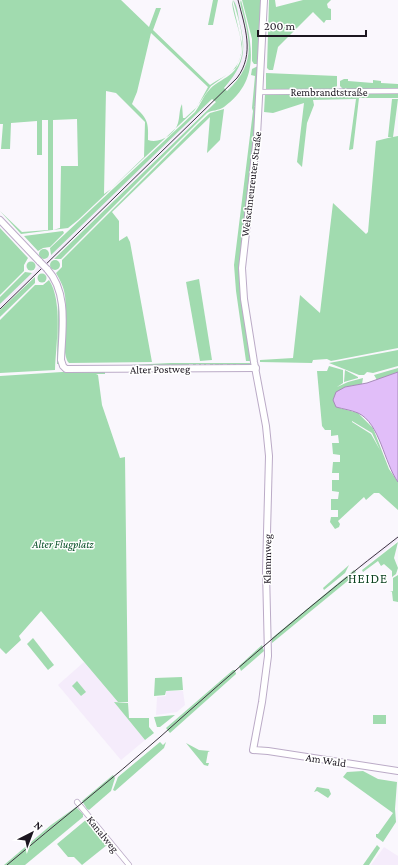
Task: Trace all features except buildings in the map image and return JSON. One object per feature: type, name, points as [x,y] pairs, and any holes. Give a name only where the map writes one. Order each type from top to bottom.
[{"type":"main road","name":"Welschneureuter Straße","points":[[256,368],[244,299],[242,268],[257,136],[264,0]]},
{"type":"main road","name":"Alter Postweg","points":[[0,220],[47,269],[58,284],[61,296],[62,360],[65,368],[76,370],[256,368]]},
{"type":"main road","name":"Klammweg","points":[[253,750],[262,702],[268,645],[266,571],[269,456],[266,426],[256,368]]},
{"type":"main road","name":"Am Wald","points":[[253,750],[398,771]]},
{"type":"street","name":"Rembrandtstraße","points":[[260,92],[398,91]]},
{"type":"street","name":"Kanalweg","points":[[77,802],[129,865]]},
{"type":"shaded area","points":[[234,0],[239,0],[248,33],[249,53],[244,70],[230,88],[227,85],[239,67],[244,49],[243,34]]},
{"type":"shaded area","points":[[208,103],[211,106],[0,310],[0,304]]},
{"type":"shaded area","points":[[398,372],[398,482],[393,474],[372,425],[358,413],[336,407],[333,400],[336,392],[345,387],[367,383]]},
{"type":"shaded area","points":[[398,536],[398,540],[362,568],[360,565]]},
{"type":"shaded area","points":[[84,662],[118,702],[114,702],[145,740],[121,760],[58,685]]},
{"type":"shaded area","points":[[166,691],[183,691],[185,705],[177,712],[156,715],[157,697],[166,696]]},
{"type":"shaded area","points":[[384,847],[398,856],[398,865],[371,865]]},
{"type":"green space","points":[[0,0],[121,0],[149,27],[156,8],[161,8],[153,30],[210,85],[226,75],[211,86],[198,105],[208,87],[151,33],[137,92],[132,104],[146,119],[148,127],[148,140],[157,141],[166,137],[111,189],[78,220],[68,228],[54,230],[60,228],[61,166],[78,166],[77,119],[53,120],[53,230],[21,234],[0,211],[22,232],[48,230],[48,120],[42,120],[42,155],[37,155],[37,121],[11,123],[10,149],[1,149],[3,124],[0,124]],"holes":[[[106,91],[116,93],[145,122],[144,157],[104,194]]]},
{"type":"green space","points":[[213,0],[218,0],[213,25],[208,25]]},
{"type":"green space","points":[[232,0],[238,28],[233,8]]},
{"type":"green space","points":[[233,0],[237,9],[242,31],[243,48],[241,28]]},
{"type":"green space","points":[[241,0],[248,30],[251,58],[245,84],[236,96],[224,107],[207,113],[61,259],[54,259],[216,102],[212,99],[51,255],[50,248],[195,112],[210,89],[215,84],[230,75],[238,66],[243,48],[240,64],[224,88],[227,91],[242,73],[248,56],[248,37],[240,4]]},
{"type":"green space","points":[[242,0],[262,0],[258,64],[254,64],[252,61],[252,39]]},
{"type":"green space","points":[[269,0],[275,0],[276,7],[303,0],[331,0],[327,4],[328,8],[331,9],[331,20],[326,20],[324,23],[313,12],[278,47],[273,70],[269,70],[267,68]]},
{"type":"green space","points":[[258,66],[257,105],[254,107],[257,107],[243,236],[251,361],[246,361],[236,291],[234,265],[253,111],[255,76],[251,75],[252,69]]},
{"type":"green space","points":[[266,73],[337,76],[337,86],[333,89],[266,90]]},
{"type":"green space","points":[[348,79],[348,81],[373,83],[373,80],[381,81],[381,83],[398,84],[398,89],[343,89],[340,86],[340,81]]},
{"type":"green space","points":[[398,93],[398,98],[359,98],[353,149],[349,150],[356,99],[313,100],[314,105],[307,123],[302,167],[297,162],[304,103],[273,113],[264,112],[265,94]]},
{"type":"green space","points":[[392,99],[398,99],[393,137],[398,136],[398,348],[331,361],[327,359],[313,360],[312,363],[260,362],[260,360],[293,358],[300,295],[320,313],[333,203],[366,234],[368,232],[376,141],[392,137],[388,137]]},
{"type":"green space","points":[[182,104],[183,118],[185,118],[196,108],[175,129],[178,123]]},
{"type":"green space","points":[[224,109],[220,140],[207,153],[210,117],[112,212],[119,221],[119,241],[127,236],[130,242],[152,362],[69,363],[66,358],[64,342],[65,296],[63,287],[56,273],[62,267],[62,260],[199,123],[210,113]]},
{"type":"green space","points":[[0,228],[28,258],[24,265],[24,271],[0,295]]},
{"type":"green space","points":[[63,231],[64,233],[50,247],[43,248],[38,251],[24,236]]},
{"type":"green space","points":[[44,249],[49,254],[44,259],[39,254]]},
{"type":"green space","points":[[55,260],[60,265],[55,270],[50,265]]},
{"type":"green space","points":[[31,261],[36,266],[31,271],[26,266]]},
{"type":"green space","points":[[25,272],[32,273],[0,304],[0,297]]},
{"type":"green space","points":[[42,273],[47,278],[42,283],[37,278]]},
{"type":"green space","points":[[35,277],[35,283],[0,317],[0,310]]},
{"type":"green space","points":[[199,279],[212,360],[200,361],[186,282]]},
{"type":"green space","points":[[49,280],[56,299],[58,323],[55,370],[0,373],[0,320],[35,285],[43,285]]},
{"type":"green space","points":[[58,295],[60,309],[59,364],[57,364]]},
{"type":"green space","points":[[398,350],[398,366],[373,373],[367,372],[364,375],[359,375],[329,363]]},
{"type":"green space","points":[[170,363],[251,363],[250,366],[240,367],[240,364],[236,364],[236,367],[234,367],[233,364],[230,364],[230,367],[227,367],[227,364],[223,364],[223,367],[220,367],[220,364],[216,367],[215,364],[213,364],[213,367],[210,367],[210,364],[206,364],[206,367],[204,367],[204,364],[201,364],[201,367],[199,367],[199,364],[196,364],[195,367],[193,367],[193,364],[189,364],[189,367],[173,367],[172,365],[168,365],[168,367],[166,365],[158,365],[156,367],[155,365],[151,365],[149,367],[149,365],[146,365],[131,368],[130,365]]},
{"type":"green space","points":[[67,365],[126,365],[128,367],[69,366]]},
{"type":"green space","points":[[329,366],[343,370],[343,383],[337,387],[363,378],[362,384],[345,387],[336,407],[358,413],[373,428],[389,469],[398,482],[398,510],[379,493],[374,493],[366,500],[364,497],[338,521],[340,524],[339,527],[335,529],[330,522],[331,517],[338,517],[338,510],[331,510],[331,499],[338,499],[339,492],[332,491],[332,480],[339,480],[339,473],[332,473],[333,462],[340,462],[340,455],[333,454],[332,443],[339,443],[338,435],[331,436],[331,430],[325,430],[322,426],[317,371],[327,371]],"holes":[[[352,421],[372,433],[380,450],[371,434]]]},
{"type":"green space","points":[[398,368],[398,372],[377,380],[374,375]]},
{"type":"green space","points":[[345,370],[358,377],[358,378],[344,382]]},
{"type":"green space","name":"Alter Flugplatz","points":[[62,372],[105,372],[105,374],[96,374],[98,375],[102,405],[120,458],[125,457],[128,702],[118,702],[41,611],[19,636],[21,640],[6,654],[0,648],[0,376]]},
{"type":"green space","points":[[398,542],[394,558],[398,568],[396,574],[392,577],[392,571],[384,564],[381,566],[378,561],[363,572],[362,570]]},
{"type":"green space","points":[[349,565],[345,573],[324,590],[323,588]]},
{"type":"green space","points":[[354,570],[356,572],[350,579],[272,643],[272,638]]},
{"type":"green space","points":[[398,575],[398,602],[393,601],[392,592],[390,592],[393,591],[393,578]]},
{"type":"green space","points":[[33,638],[54,665],[48,670],[27,644]]},
{"type":"green space","points":[[262,645],[264,651],[241,671],[239,666]]},
{"type":"green space","points":[[233,670],[235,670],[236,674],[170,733],[166,728]]},
{"type":"green space","points":[[182,677],[183,690],[166,691],[165,695],[154,696],[155,678]]},
{"type":"green space","points":[[77,681],[86,692],[81,696],[72,686]]},
{"type":"green space","points":[[114,702],[128,703],[129,718],[149,718],[149,727],[154,733],[145,740]]},
{"type":"green space","points":[[175,715],[160,727],[157,727],[154,717]]},
{"type":"green space","points":[[373,715],[386,715],[386,724],[373,724]]},
{"type":"green space","points":[[160,742],[163,745],[166,742],[164,748],[115,791],[113,790],[118,777]]},
{"type":"green space","points":[[186,743],[199,750],[210,751],[208,752],[206,763],[209,763],[208,766],[204,765]]},
{"type":"green space","points":[[363,771],[378,779],[397,782],[395,809],[396,822],[383,842],[376,837],[376,834],[378,834],[393,813],[343,777],[347,772]]},
{"type":"green space","points":[[113,775],[115,778],[111,791],[89,810],[87,809],[82,801]]},
{"type":"green space","points":[[317,787],[329,789],[331,794],[328,798],[317,791],[314,792]]},
{"type":"green space","points":[[76,807],[83,814],[83,817],[25,865],[4,865],[51,825]]},
{"type":"green space","points":[[87,819],[107,845],[82,865],[74,857],[68,857],[57,844]]},
{"type":"green space","points":[[377,845],[380,848],[369,865],[363,865]]},
{"type":"tram line","points":[[0,309],[237,78],[246,59],[247,50],[246,30],[238,0]]},
{"type":"tram line","points":[[7,865],[141,753],[277,635],[398,537]]},
{"type":"district","name":"HEIDE","points":[[368,578]]}]
